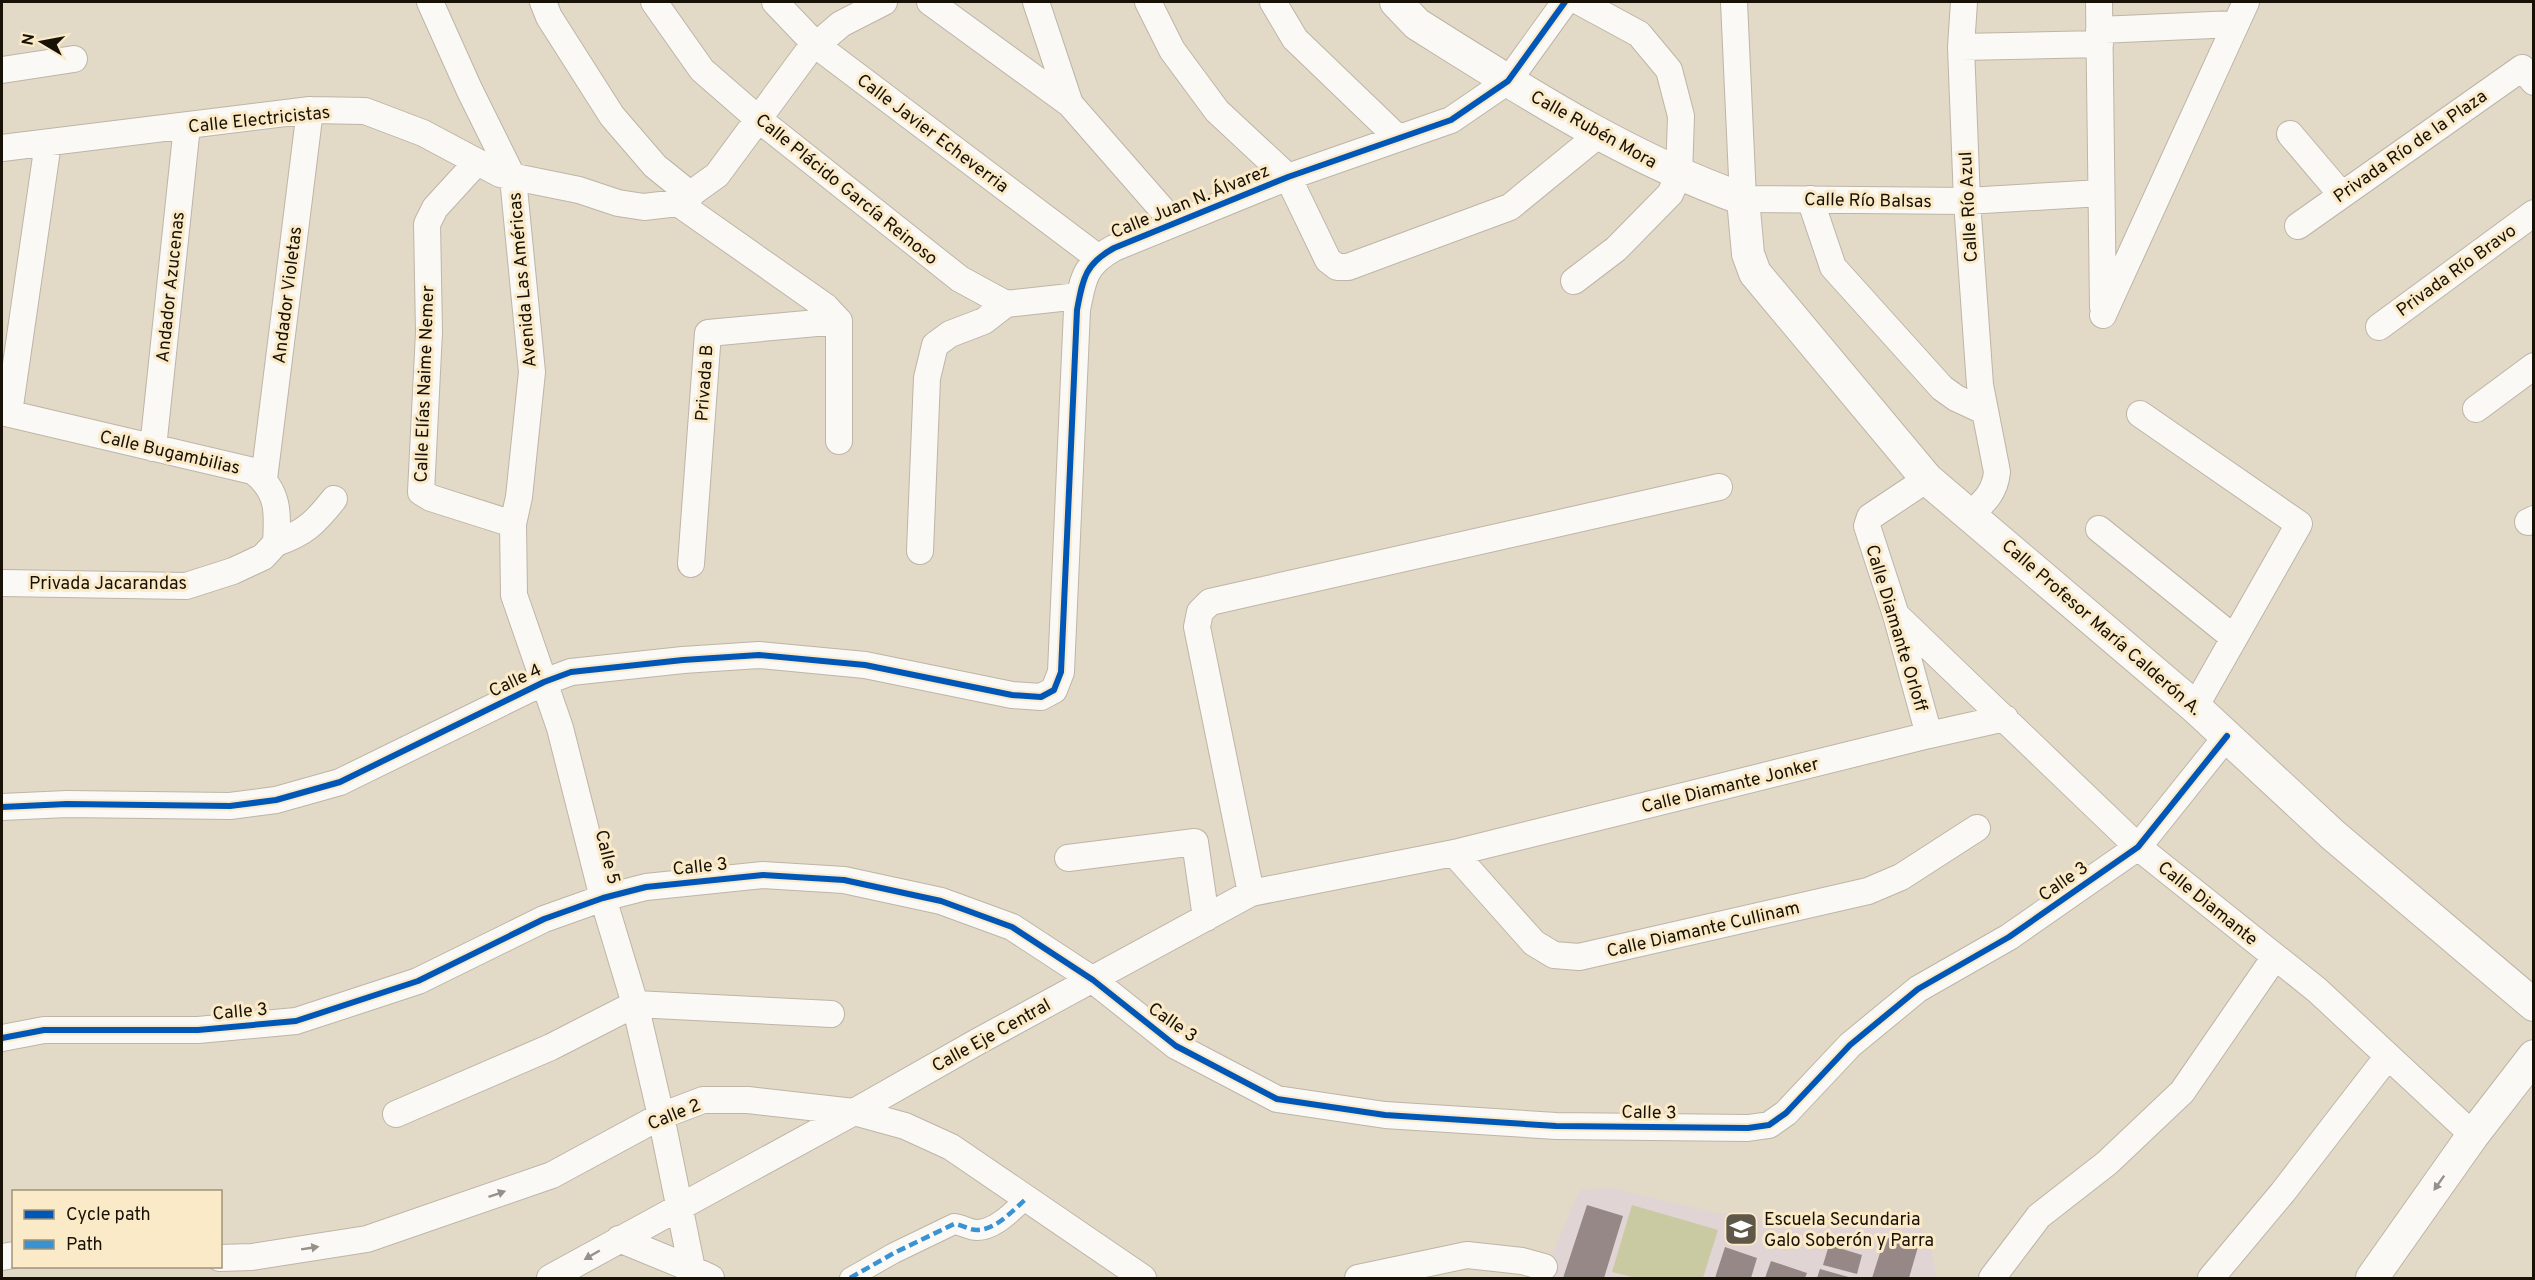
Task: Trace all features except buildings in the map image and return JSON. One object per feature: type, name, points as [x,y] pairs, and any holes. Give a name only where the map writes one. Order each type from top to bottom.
[{"type":"street","points":[[430,2],[469,89],[513,178]]},
{"type":"street","points":[[543,2],[549,17],[612,116],[685,199],[826,307],[839,321],[839,441]]},
{"type":"street","name":"Calle Plácido García Reinoso","points":[[654,2],[702,70],[757,118],[960,279],[1006,304]]},
{"type":"street","name":"Calle Javier Echeverria","points":[[775,2],[816,45],[1097,257]]},
{"type":"street","points":[[685,199],[717,175],[807,53],[841,24],[884,2]]},
{"type":"street","points":[[930,2],[1070,104],[1174,223]]},
{"type":"street","points":[[1036,2],[1070,104]]},
{"type":"street","points":[[1148,2],[1172,50],[1217,111],[1288,177],[1328,260],[1337,267],[1348,267],[1510,207],[1598,135]]},
{"type":"street","points":[[1273,2],[1295,39],[1398,138]]},
{"type":"street","name":"Calle Rubén Mora","points":[[1396,2],[1418,24],[1598,135],[1679,174],[1743,199]]},
{"type":"street","name":"Calle Juan N. Álvarez","points":[[1054,690],[1061,672],[1079,296],[1086,272],[1097,257],[1288,177],[1451,120],[1508,81],[1565,2]]},
{"type":"street","points":[[1574,281],[1616,249],[1670,194],[1679,174],[1681,116],[1669,70],[1639,33],[1580,2]]},
{"type":"street","points":[[1734,2],[1743,199]]},
{"type":"street","name":"Calle Río Azul","points":[[1964,2],[1961,47],[1967,201],[1984,411],[1997,472],[1995,487],[1988,498],[1971,514]]},
{"type":"street","points":[[2099,2],[2103,315],[2241,13]]},
{"type":"street","points":[[1961,47],[2099,37],[2241,13]]},
{"type":"street","points":[[2,70],[74,59]]},
{"type":"street","name":"Privada Río de la Plaza","points":[[2298,226],[2342,194],[2528,75]]},
{"type":"street","name":"Calle Electricistas","points":[[2,148],[310,110],[365,111],[423,133],[500,174],[513,178],[579,190],[644,207],[685,199]]},
{"type":"street","name":"Andador Violetas","points":[[264,479],[310,110]]},
{"type":"street","name":"Andador Azucenas","points":[[153,448],[187,126]]},
{"type":"street","points":[[2290,134],[2342,194]]},
{"type":"street","name":"Calle Bugambilias","points":[[48,143],[5,412],[253,471],[264,479],[272,490],[278,515],[276,543]]},
{"type":"street","name":"Calle Elías Naime Nemer","points":[[477,162],[435,208],[427,224],[429,332],[421,492],[430,498],[513,524]]},
{"type":"street","name":"Avenida Las Américas","points":[[513,178],[532,372],[519,497],[513,524]]},
{"type":"street","name":"Calle Río Balsas","points":[[1743,199],[1967,201],[2101,193]]},
{"type":"street","name":"Calle Profesor María Calderón A.","points":[[1743,199],[1748,254],[1755,273],[1927,479],[1971,514],[2195,707],[2333,835],[2534,1005]]},
{"type":"street","points":[[1810,199],[1833,267],[1942,388],[1956,398],[1984,411]]},
{"type":"street","name":"Privada Río Bravo","points":[[2379,327],[2534,213]]},
{"type":"street","points":[[920,551],[927,378],[935,345],[950,334],[984,321],[1006,304],[1079,296]]},
{"type":"street","name":"Privada B","points":[[691,564],[708,333],[839,321]]},
{"type":"street","points":[[2476,410],[2534,366]]},
{"type":"street","points":[[2140,414],[2299,524],[2195,707]]},
{"type":"street","name":"Calle Diamante Orloff","points":[[1927,479],[1870,517],[1867,526],[1896,615],[1929,735]]},
{"type":"street","points":[[1251,893],[1197,627],[1200,612],[1210,602],[1719,487]]},
{"type":"street","name":"Privada Jacarandas","points":[[2,583],[186,586],[233,571],[263,557],[276,543],[297,536],[315,523],[334,499]]},
{"type":"street","name":"Calle 5","points":[[513,524],[514,595],[560,728],[603,898],[634,1004],[680,1208],[702,1274]]},
{"type":"street","points":[[2098,529],[2234,638]]},
{"type":"street","name":"Calle Diamante","points":[[1896,615],[2138,847],[2317,990],[2473,1135]]},
{"type":"street","name":"Calle 4","points":[[2,807],[67,804],[230,806],[276,800],[340,782],[544,682],[571,672],[683,660],[759,655],[865,665],[1012,695],[1041,697],[1054,690]]},
{"type":"street","name":"Calle Diamante Jonker","points":[[1454,853],[2005,718]]},
{"type":"street","name":"Calle 3","points":[[2,1038],[44,1030],[198,1030],[296,1021],[418,981],[544,919],[603,898],[646,887],[763,875],[844,880],[941,901],[1012,927],[1093,980],[1176,1046],[1277,1099],[1385,1115],[1556,1126],[1748,1128],[1769,1125],[1786,1113],[1850,1045],[1918,989],[2009,937],[2138,847],[2227,736]]},
{"type":"street","name":"Calle Diamante Cullinam","points":[[1454,853],[1534,943],[1554,955],[1579,957],[1868,891],[1901,878],[1977,828]]},
{"type":"street","points":[[1068,858],[1195,842],[1206,918]]},
{"type":"street","name":"Calle Eje Central","points":[[550,1278],[1251,893],[1454,853]]},
{"type":"street","points":[[1992,1278],[2039,1216],[2107,1163],[2182,1092],[2275,957]]},
{"type":"street","points":[[396,1114],[551,1047],[634,1004],[831,1014]]},
{"type":"street","points":[[2211,1278],[2283,1192],[2388,1056]]},
{"type":"street","points":[[2372,1278],[2473,1135],[2534,1056]]},
{"type":"street","name":"Calle 2","points":[[222,1258],[252,1257],[367,1239],[552,1175],[661,1116],[703,1100],[748,1100],[854,1112],[905,1126],[951,1146],[1143,1278]]},
{"type":"street","points":[[850,1278],[894,1253],[954,1224],[973,1230],[983,1230],[999,1223],[1026,1199]]},
{"type":"street","points":[[619,1239],[702,1274]]},
{"type":"street","points":[[1358,1278],[1467,1255],[1522,1261],[1544,1267]]},
{"type":"shaded area","name":"Escuela Secundaria Galo Soberón y Parra","points":[[1611,1188],[1711,1212],[1773,1220],[1839,1222],[1899,1210],[1928,1236],[1937,1278],[1547,1278],[1554,1249],[1580,1190]]},
{"type":"green space","points":[[1632,1205],[1718,1230],[1703,1278],[1636,1278],[1612,1272]]},
{"type":"marked path","points":[[850,1278],[894,1253],[954,1224],[977,1230],[991,1227],[1004,1219],[1026,1199]]},
{"type":"cycle path","points":[[2,807],[67,804],[230,806],[276,800],[340,782],[544,682],[571,672],[683,660],[759,655],[865,665],[1012,695],[1041,697],[1054,690],[1061,672],[1077,310],[1081,289],[1091,266],[1114,248],[1288,177],[1451,120],[1508,81],[1565,2]]},
{"type":"cycle path","points":[[2,1038],[44,1030],[198,1030],[296,1021],[418,981],[544,919],[603,898],[646,887],[763,875],[844,880],[941,901],[1012,927],[1093,980],[1176,1046],[1277,1099],[1385,1115],[1556,1126],[1748,1128],[1769,1125],[1786,1113],[1850,1045],[1918,989],[2009,937],[2138,847],[2227,736]]},
{"type":"place","name":"Escuela Secundaria Galo Soberón y Parra","points":[[1741,1229]]}]
